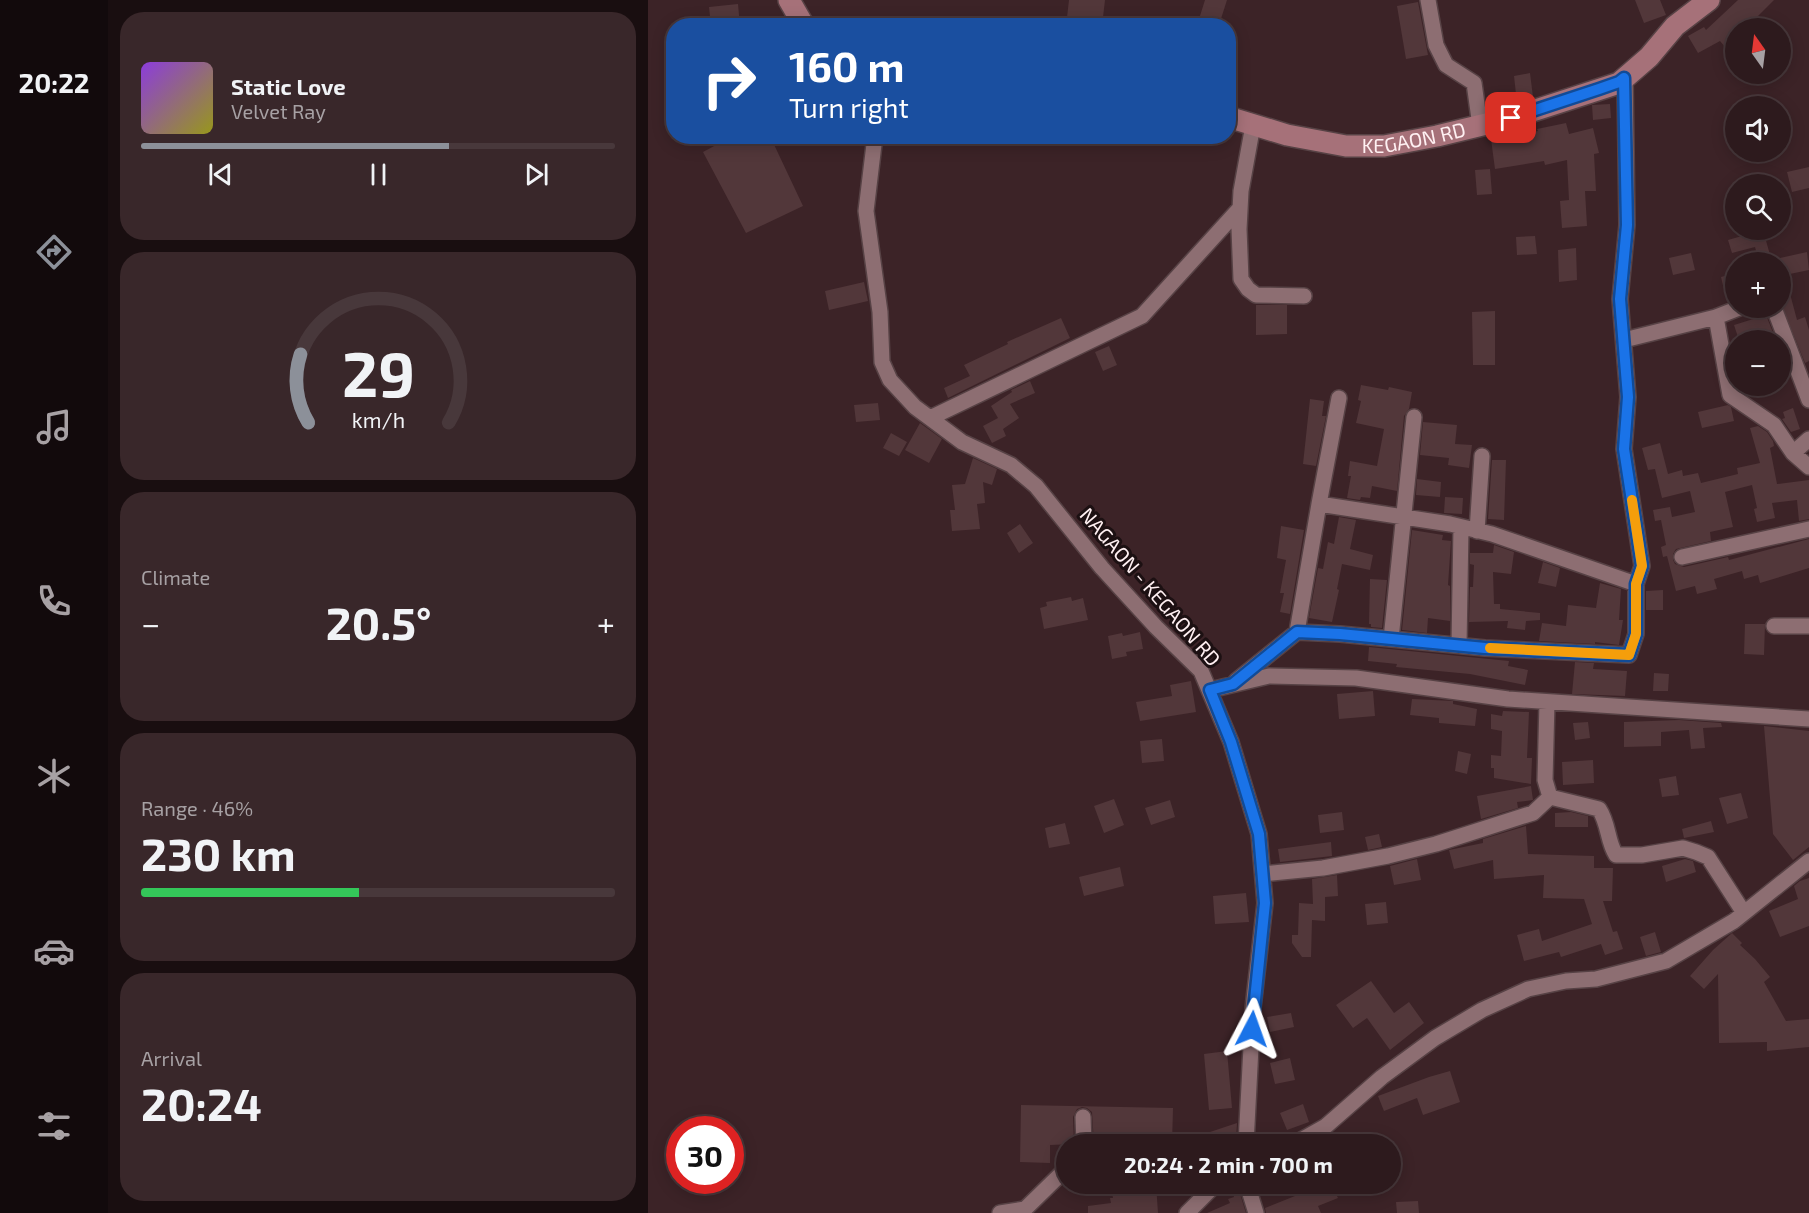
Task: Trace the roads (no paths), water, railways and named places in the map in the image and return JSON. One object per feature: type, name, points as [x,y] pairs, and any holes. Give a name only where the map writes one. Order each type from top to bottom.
[{"type":"street","points":[[789,0],[799,18]]},
{"type":"street","points":[[1428,0],[1436,45],[1446,65],[1474,83],[1480,126]]},
{"type":"street","name":"KEGAON RD","points":[[1236,119],[1287,135],[1346,146],[1384,146],[1480,126],[1619,82],[1648,57],[1675,26],[1709,0]]},
{"type":"street","points":[[1297,632],[1629,655],[1636,634],[1636,584],[1642,566],[1624,449],[1628,397],[1620,299],[1627,225],[1624,78]]},
{"type":"street","points":[[1253,124],[1241,191],[1241,279],[1256,295],[1304,297]]},
{"type":"street","name":"NAGAON - KEGAON RD","points":[[874,144],[866,211],[880,312],[882,362],[890,380],[915,407],[962,442],[1011,465],[1036,486],[1102,568],[1156,627],[1201,670],[1231,742],[1259,834],[1265,903],[1253,1008],[1247,1134]]},
{"type":"street","points":[[930,418],[1142,316],[1240,208]]},
{"type":"street","points":[[1624,340],[1725,313]]},
{"type":"street","points":[[1716,317],[1730,395],[1774,425],[1794,453],[1809,467]]},
{"type":"street","points":[[1778,318],[1809,400]]},
{"type":"street","points":[[1233,684],[1297,632],[1339,398]]},
{"type":"street","points":[[1391,639],[1414,417]]},
{"type":"street","points":[[1794,453],[1809,439]]},
{"type":"street","points":[[1477,531],[1482,456]]},
{"type":"street","points":[[1319,504],[1461,526],[1518,542],[1548,555],[1636,584]]},
{"type":"street","points":[[1459,645],[1461,526]]},
{"type":"street","points":[[1682,558],[1809,529]]},
{"type":"street","points":[[1774,626],[1809,626]]},
{"type":"street","points":[[1210,690],[1269,676],[1356,678],[1508,699],[1809,719]]},
{"type":"street","points":[[1547,702],[1545,780],[1550,797]]},
{"type":"street","points":[[1263,874],[1323,868],[1436,844],[1533,813],[1550,797]]},
{"type":"street","points":[[1550,797],[1599,809],[1605,818],[1611,846],[1616,855],[1642,855],[1683,848],[1708,857],[1744,913]]},
{"type":"street","points":[[1312,1134],[1326,1126],[1382,1077],[1436,1038],[1482,1010],[1528,988],[1566,981],[1596,979],[1666,962],[1744,913],[1809,861]]},
{"type":"street","points":[[1083,1116],[1083,1134]]},
{"type":"street","points":[[1000,1213],[1026,1209],[1056,1179]]},
{"type":"street","points":[[1187,1213],[1206,1194]]},
{"type":"street","points":[[1250,1194],[1256,1213]]}]
